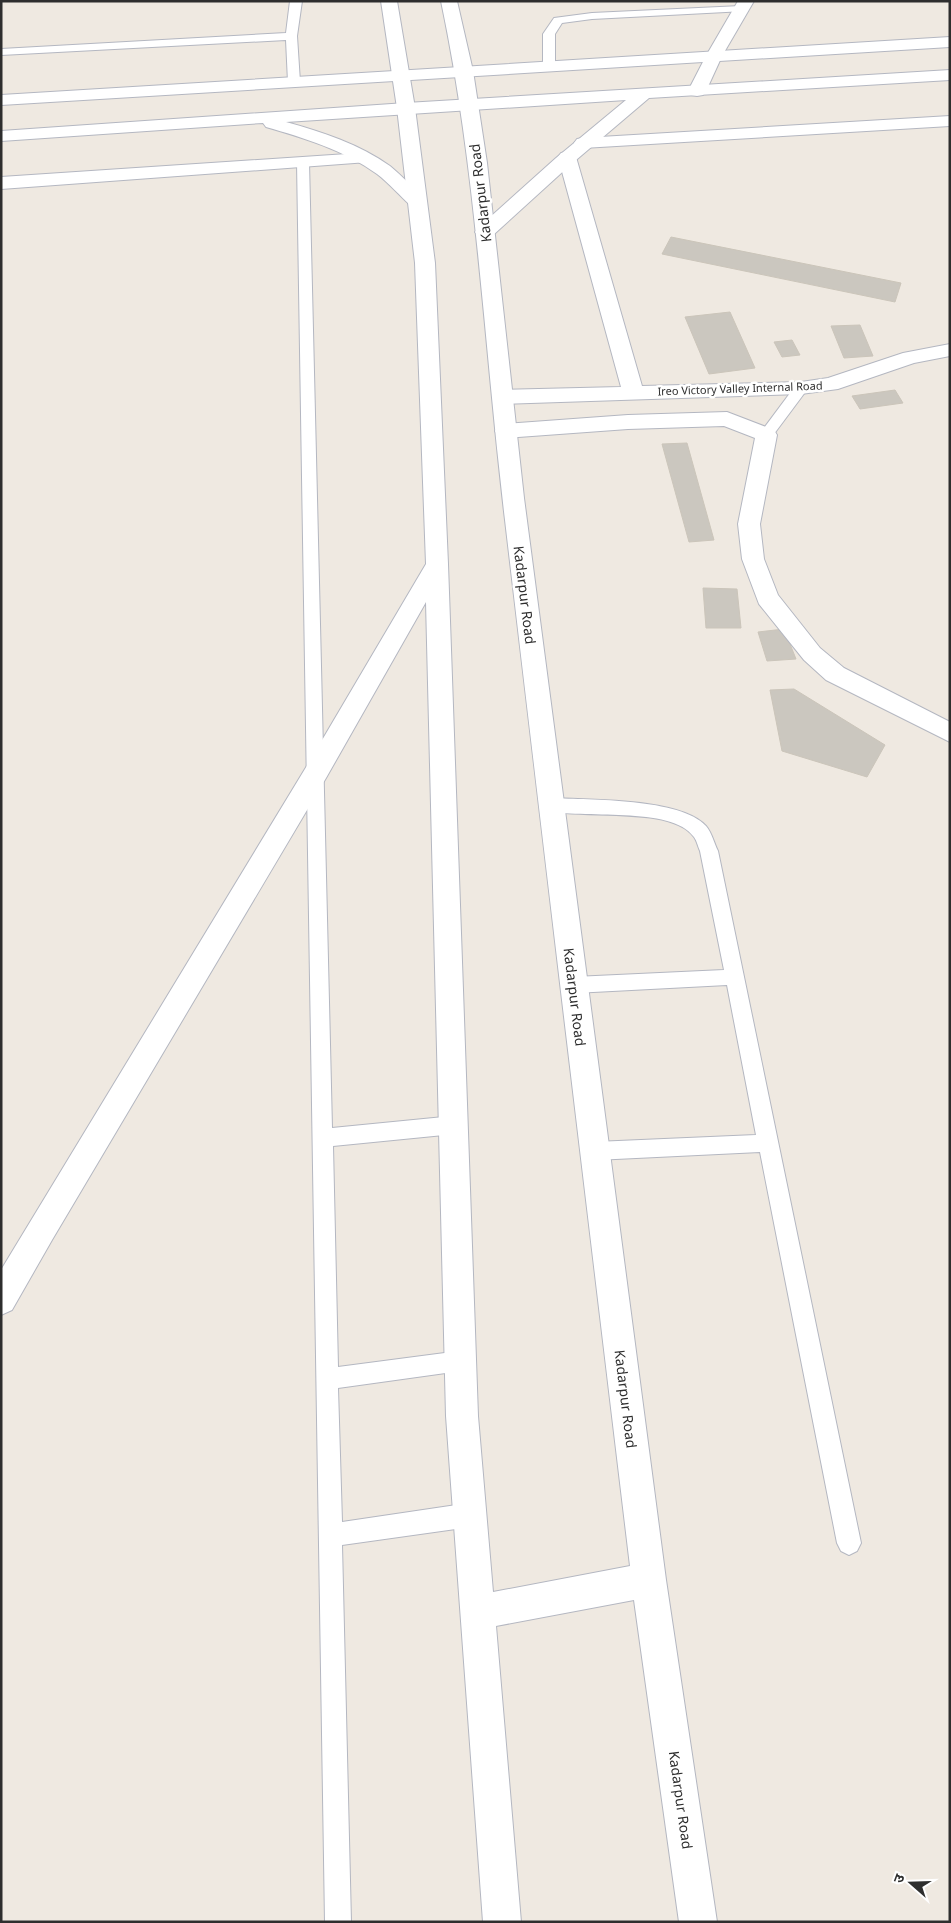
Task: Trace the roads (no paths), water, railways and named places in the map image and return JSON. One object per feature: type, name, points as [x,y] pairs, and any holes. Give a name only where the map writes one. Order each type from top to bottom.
[{"type":"street","points":[[389,1],[406,108],[425,263],[437,564],[460,1361],[470,1515],[502,1922]]},
{"type":"street","name":"Kadarpur Road","points":[[449,1],[464,71],[478,163],[506,431],[574,985],[649,1580],[698,1922]]},
{"type":"street","points":[[697,91],[714,56],[744,5]]},
{"type":"street","points":[[1,100],[950,42]]},
{"type":"street","points":[[1,136],[406,108],[950,76]]},
{"type":"street","points":[[485,232],[583,143],[643,95]]},
{"type":"street","points":[[257,118],[297,130],[362,158],[383,170],[418,202]]},
{"type":"street","points":[[583,143],[950,121]]},
{"type":"street","points":[[567,157],[623,392]]},
{"type":"street","points":[[1,183],[362,158]]},
{"type":"street","name":"Ireo Victory Valley Internal Road","points":[[503,397],[801,388],[831,384],[910,357],[950,350]]},
{"type":"street","points":[[506,431],[628,422],[728,419],[766,435],[749,524],[752,559],[767,598],[812,654],[835,674],[950,733]]},
{"type":"street","points":[[1,1300],[41,1230],[317,771],[437,564]]},
{"type":"street","points":[[478,1612],[649,1580]]},
{"type":"lane","points":[[294,82],[291,36],[296,1]]},
{"type":"lane","points":[[549,66],[549,34],[558,20],[744,5]]},
{"type":"lane","points":[[1,52],[291,36]]},
{"type":"lane","points":[[303,162],[317,771],[338,1922]]},
{"type":"lane","points":[[766,435],[801,388]]},
{"type":"lane","points":[[552,805],[658,812],[684,819],[700,831],[709,851],[848,1543]]},
{"type":"lane","points":[[574,985],[734,978]]},
{"type":"lane","points":[[323,1138],[454,1125]]},
{"type":"lane","points":[[595,1150],[768,1144]]},
{"type":"lane","points":[[328,1380],[460,1361]]},
{"type":"lane","points":[[330,1535],[470,1515]]}]
